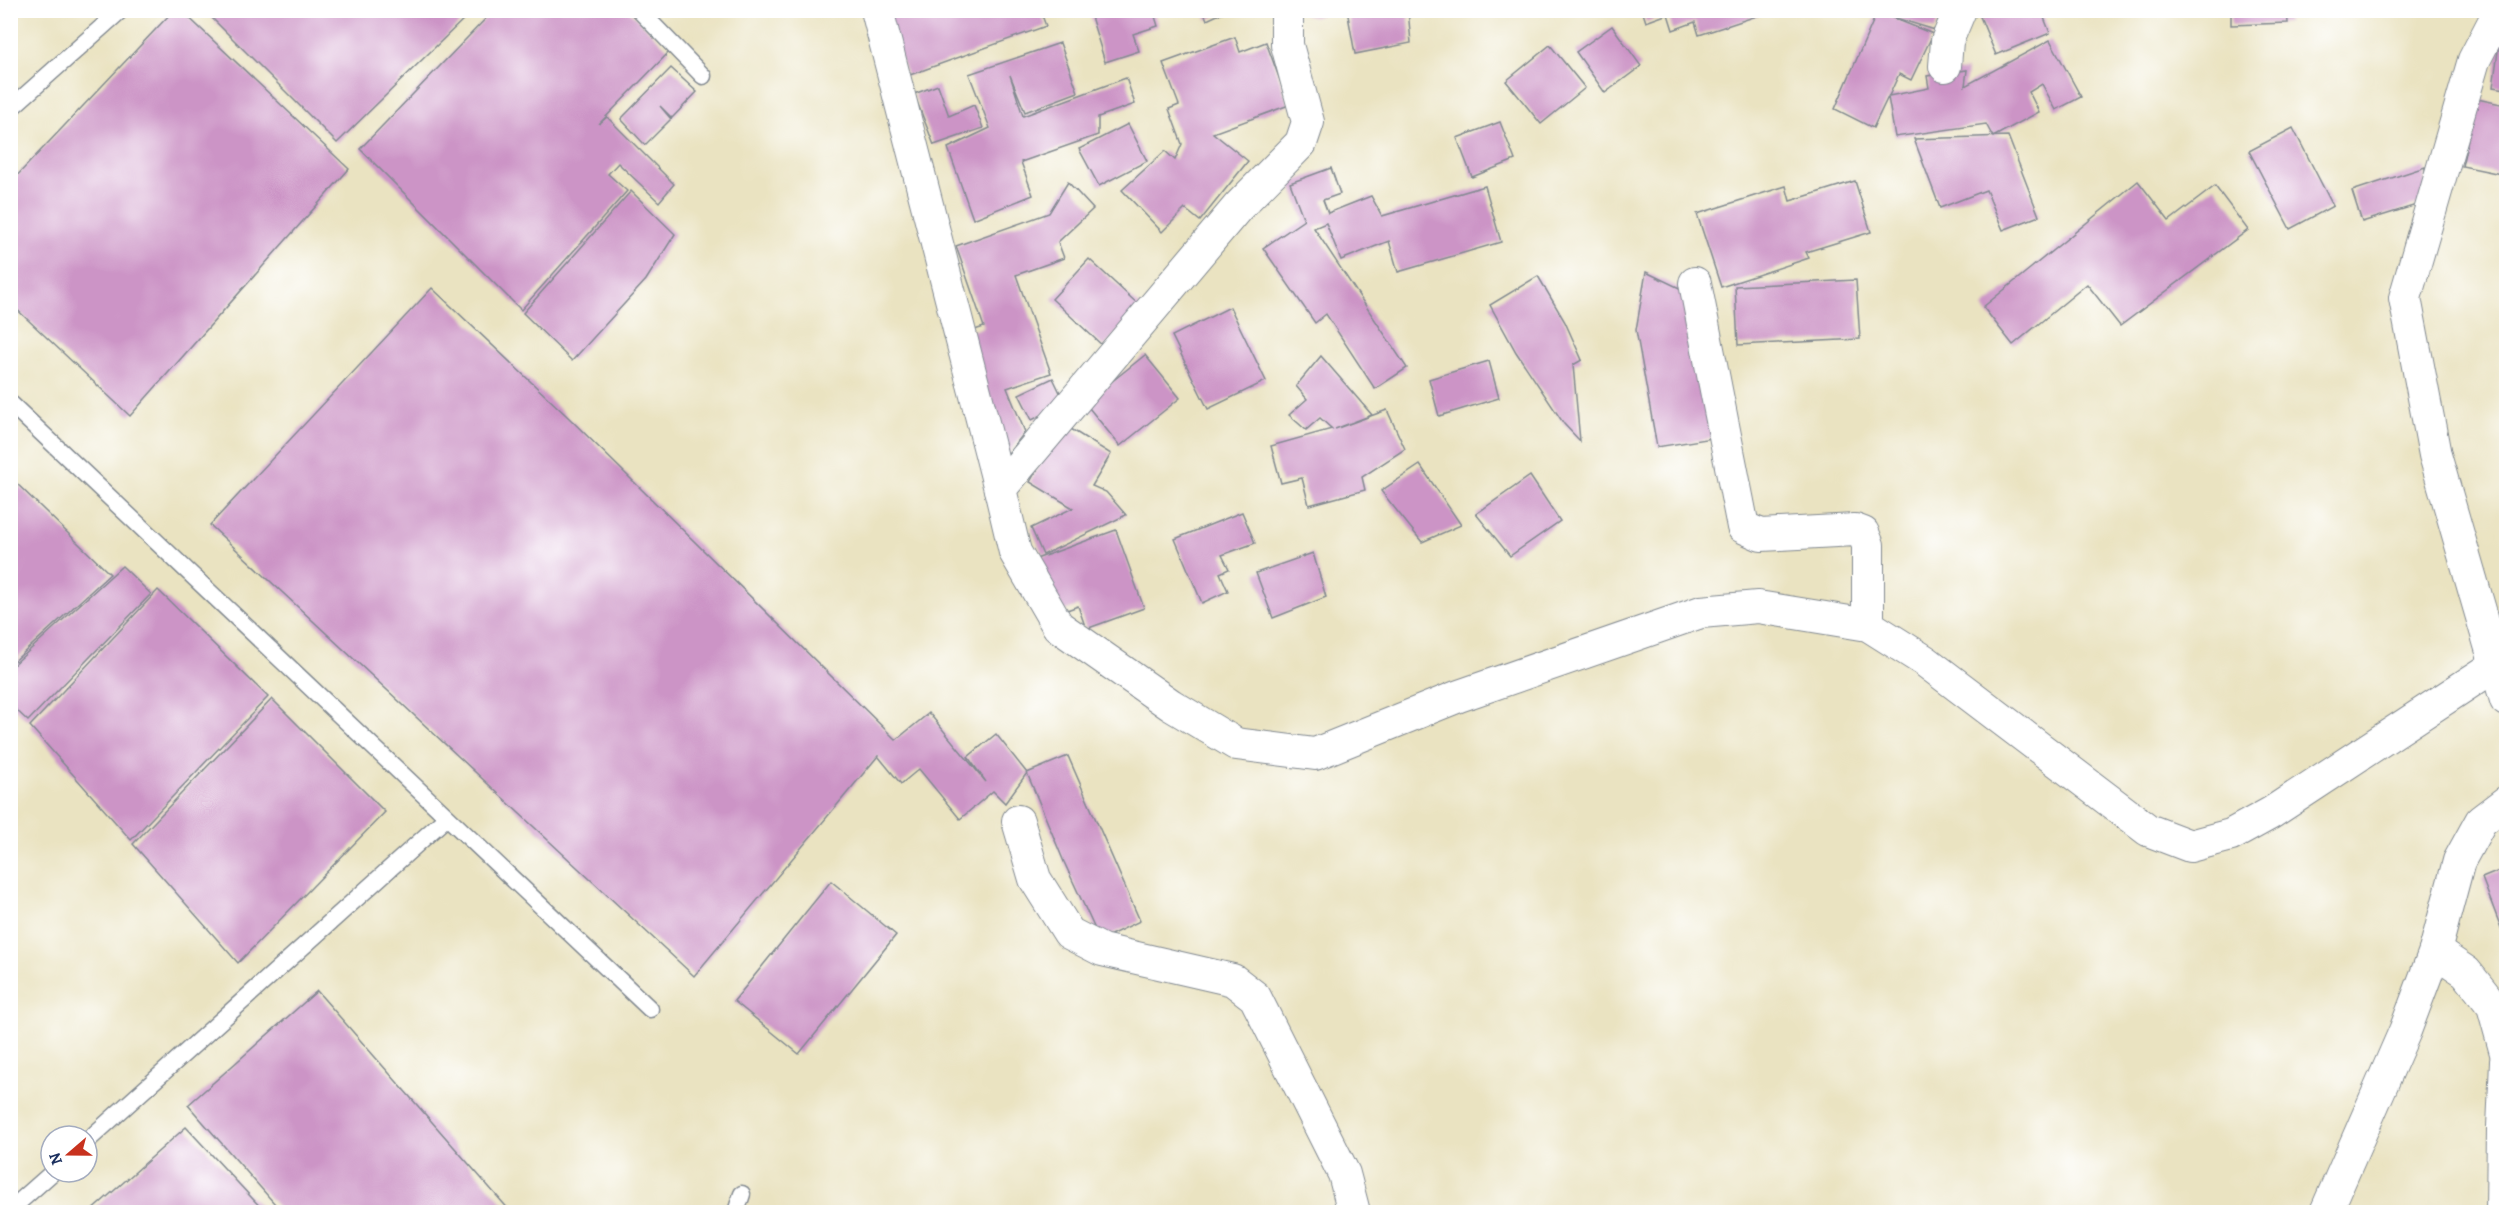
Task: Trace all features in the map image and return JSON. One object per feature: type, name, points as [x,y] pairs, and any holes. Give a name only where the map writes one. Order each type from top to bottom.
[{"type":"street","points":[[877,10],[1015,552],[1058,626],[1171,705],[1236,744],[1315,754],[1458,696],[1701,612],[1758,607],[1868,626],[1925,661],[2148,830],[2190,846],[2231,835],[2271,813],[2496,665]]},
{"type":"street","points":[[1000,489],[1238,207],[1301,143],[1308,122],[1287,45],[1287,10]]},
{"type":"street","points":[[1945,66],[1947,40],[1960,10]]},
{"type":"street","points":[[2500,10],[2474,60],[2405,298],[2435,455],[2506,700]]},
{"type":"street","points":[[1695,283],[1743,527],[1761,535],[1855,530],[1863,533],[1868,545],[1868,626]]},
{"type":"street","points":[[2326,1212],[2405,1031],[2435,951],[2459,861],[2481,821],[2506,802]]},
{"type":"street","points":[[1018,821],[1035,879],[1069,933],[1102,950],[1233,980],[1255,997],[1344,1174],[1354,1212]]},
{"type":"street","points":[[2435,951],[2466,972],[2493,1006],[2506,1053]]},
{"type":"street","points":[[2502,1212],[2502,1127],[2506,1061]]},
{"type":"lane","points":[[10,109],[121,10]]},
{"type":"lane","points":[[639,10],[703,76]]},
{"type":"lane","points":[[10,403],[650,1009]]},
{"type":"lane","points":[[99,1130],[446,818]]},
{"type":"lane","points":[[10,1210],[39,1184]]},
{"type":"lane","points":[[735,1212],[742,1194]]},
{"type":"building","points":[[174,10],[181,10],[349,169],[130,416],[10,303],[10,183]]},
{"type":"building","points":[[204,10],[473,10],[337,143]]},
{"type":"building","points":[[494,10],[628,10],[670,51],[599,124],[607,117],[674,184],[659,202],[618,163],[608,174],[627,191],[521,310],[360,149]]},
{"type":"building","points":[[883,10],[1040,10],[1046,26],[907,76]]},
{"type":"building","points":[[1089,10],[1153,10],[1158,26],[1133,34],[1139,51],[1105,62]]},
{"type":"building","points":[[1203,10],[1228,10],[1207,20]]},
{"type":"building","points":[[1302,10],[1332,11],[1315,17],[1300,13]]},
{"type":"building","points":[[1347,10],[1408,10],[1411,43],[1355,54]]},
{"type":"building","points":[[1642,10],[1772,11],[1699,35],[1695,22],[1673,30],[1668,14],[1646,22]]},
{"type":"building","points":[[1878,10],[1941,10],[1935,30],[1883,14],[1933,34],[1911,80],[1899,74],[1889,96],[1929,88],[1927,76],[1967,70],[1965,86],[2050,40],[2081,97],[2056,110],[2042,84],[2029,92],[2039,112],[1993,137],[1986,124],[1895,137],[1888,97],[1873,128],[1835,109]]},
{"type":"building","points":[[1987,10],[2041,10],[2050,33],[1996,55],[1979,14]]},
{"type":"building","points":[[2231,10],[2287,10],[2288,23],[2231,25]]},
{"type":"building","points":[[1612,26],[1641,66],[1605,93],[1576,52]]},
{"type":"building","points":[[2506,27],[2506,89],[2493,87],[2500,37]]},
{"type":"building","points":[[1235,37],[1240,52],[1266,42],[1289,105],[1213,133],[1248,161],[1200,221],[1185,209],[1162,232],[1122,190],[1165,151],[1175,160],[1182,144],[1169,109],[1179,105],[1163,63]]},
{"type":"building","points":[[1060,43],[1078,92],[1025,112],[1010,75],[1023,116],[1126,78],[1135,104],[1098,117],[1098,135],[1021,162],[1033,195],[973,219],[948,148],[990,128],[969,74]]},
{"type":"building","points":[[1550,45],[1585,88],[1541,124],[1506,81]]},
{"type":"building","points":[[671,68],[697,92],[672,118],[660,106],[671,119],[645,145],[621,119]]},
{"type":"building","points":[[938,85],[949,116],[974,105],[983,128],[934,145],[914,94]]},
{"type":"building","points":[[2477,99],[2506,105],[2506,175],[2462,166]]},
{"type":"building","points":[[1500,122],[1515,160],[1472,177],[1457,138]]},
{"type":"building","points":[[1128,124],[1147,161],[1099,186],[1079,149]]},
{"type":"building","points":[[2293,128],[2333,206],[2290,229],[2249,151]]},
{"type":"building","points":[[2008,136],[2039,216],[2003,230],[1986,190],[1940,208],[1914,139]]},
{"type":"building","points":[[2425,167],[2426,202],[2362,222],[2352,191]]},
{"type":"building","points":[[1331,168],[1340,194],[1323,200],[1328,213],[1371,196],[1382,216],[1485,186],[1501,242],[1398,272],[1389,241],[1341,260],[1326,223],[1314,228],[1407,368],[1375,389],[1326,314],[1315,323],[1263,248],[1304,220],[1290,183]]},
{"type":"building","points":[[1855,181],[1871,232],[1806,252],[1809,258],[1721,287],[1697,214],[1786,186],[1790,201]]},
{"type":"building","points":[[2138,181],[2169,221],[2215,186],[2248,230],[2120,326],[2087,284],[2013,345],[1983,307]]},
{"type":"building","points":[[1068,182],[1093,209],[1058,242],[1064,258],[1016,275],[1051,373],[1007,388],[1025,432],[998,466],[965,333],[984,327],[956,246],[1049,213]]},
{"type":"building","points":[[631,191],[675,234],[646,280],[572,361],[523,313]]},
{"type":"building","points":[[1089,259],[1141,307],[1104,347],[1052,299]]},
{"type":"building","points":[[1646,272],[1692,294],[1713,438],[1657,447],[1636,330]]},
{"type":"building","points":[[1538,276],[1565,322],[1582,360],[1573,365],[1580,441],[1564,424],[1516,352],[1490,305]]},
{"type":"building","points":[[1856,280],[1860,339],[1738,345],[1735,286]]},
{"type":"building","points":[[432,288],[567,416],[896,740],[929,713],[986,782],[968,757],[996,734],[1027,773],[1005,803],[993,791],[960,819],[919,769],[901,784],[878,756],[694,976],[210,525]]},
{"type":"building","points":[[1230,307],[1266,381],[1208,409],[1172,336]]},
{"type":"building","points":[[1145,355],[1180,398],[1120,446],[1085,403]]},
{"type":"building","points":[[1321,356],[1372,415],[1335,429],[1387,410],[1405,449],[1362,477],[1365,490],[1309,505],[1302,478],[1281,483],[1271,446],[1332,429],[1320,418],[1306,430],[1289,415],[1307,399],[1296,386]]},
{"type":"building","points":[[1489,361],[1499,398],[1439,416],[1429,379]]},
{"type":"building","points":[[1053,378],[1065,403],[1032,420],[1019,394]]},
{"type":"building","points":[[1063,424],[1111,454],[1092,486],[1106,492],[1126,515],[1043,555],[1031,528],[1073,508],[1030,482]]},
{"type":"building","points":[[1420,465],[1461,525],[1422,542],[1381,491]]},
{"type":"building","points":[[1530,476],[1560,521],[1510,556],[1476,514]]},
{"type":"building","points":[[10,477],[110,574],[10,665]]},
{"type":"building","points":[[1242,512],[1255,543],[1222,555],[1229,569],[1220,573],[1228,591],[1202,603],[1175,539]]},
{"type":"building","points":[[1116,530],[1144,608],[1086,629],[1078,606],[1056,614],[1036,559]]},
{"type":"building","points":[[1313,553],[1326,597],[1273,618],[1256,573]]},
{"type":"building","points":[[122,566],[151,594],[28,721],[10,704],[10,668]]},
{"type":"building","points":[[158,590],[268,697],[131,840],[30,726]]},
{"type":"building","points":[[272,699],[385,812],[238,963],[133,844]]},
{"type":"building","points":[[1068,756],[1140,921],[1100,940],[1027,773]]},
{"type":"building","points":[[2506,868],[2506,941],[2482,878]]},
{"type":"building","points":[[831,881],[896,935],[799,1054],[734,1001]]},
{"type":"building","points":[[317,991],[511,1212],[282,1212],[188,1105]]},
{"type":"building","points":[[186,1127],[265,1212],[90,1212]]}]
